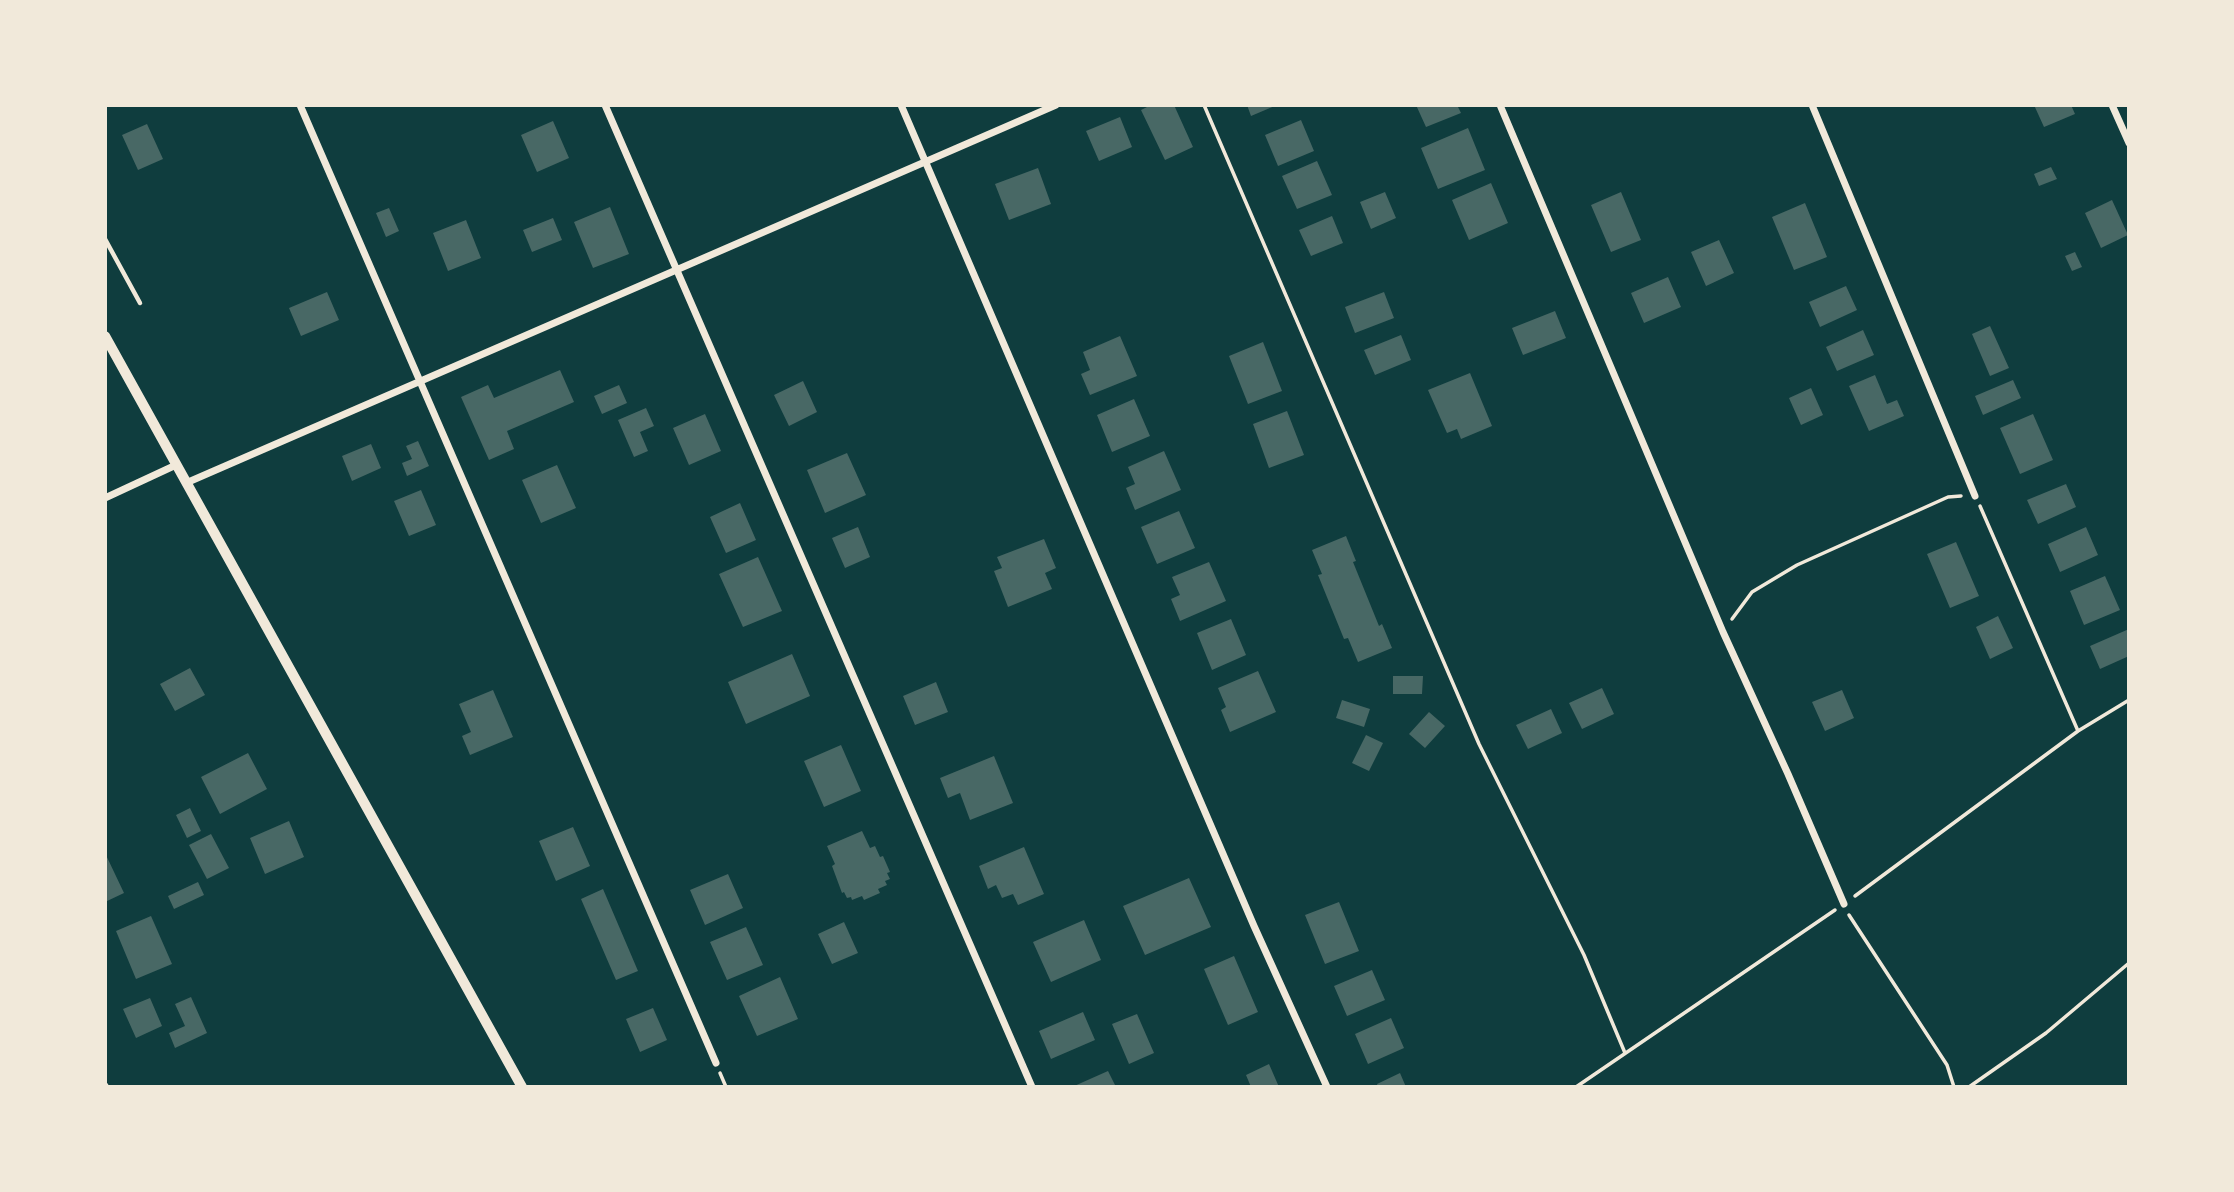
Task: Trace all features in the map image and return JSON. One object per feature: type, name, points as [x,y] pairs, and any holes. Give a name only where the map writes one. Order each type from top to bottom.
[{"type":"street","points":[[300,105],[716,1063]]},
{"type":"street","points":[[605,105],[1032,1087]]},
{"type":"street","points":[[901,105],[1254,926],[1327,1087]]},
{"type":"street","points":[[186,483],[1056,105]]},
{"type":"street","points":[[1500,105],[1723,632],[1844,904]]},
{"type":"street","points":[[1812,105],[1975,496]]},
{"type":"street","points":[[2112,105],[2129,143]]},
{"type":"street","points":[[105,336],[522,1087]]},
{"type":"street","points":[[105,498],[176,466]]},
{"type":"lane","points":[[105,239],[140,303]]},
{"type":"path","points":[[1204,105],[1479,744],[1584,955],[1625,1053]]},
{"type":"path","points":[[1723,632],[1752,592],[1797,565],[1948,497],[1975,496],[2078,731]]},
{"type":"path","points":[[1576,1087],[1844,904],[2078,731],[2129,699]]},
{"type":"path","points":[[1844,904],[1854,926],[1947,1065],[1954,1087]]},
{"type":"path","points":[[1969,1087],[2046,1033],[2129,963]]},
{"type":"building","points":[[1151,105],[1174,105],[1193,147],[1165,160],[1141,110]]},
{"type":"building","points":[[1247,105],[1277,105],[1251,116]]},
{"type":"building","points":[[1416,105],[1457,105],[1461,113],[1426,127]]},
{"type":"building","points":[[2034,105],[2071,105],[2075,114],[2044,127]]},
{"type":"building","points":[[1120,117],[1132,147],[1099,161],[1086,131]]},
{"type":"building","points":[[1301,120],[1314,151],[1278,166],[1265,135]]},
{"type":"building","points":[[553,121],[569,158],[537,172],[521,135]]},
{"type":"building","points":[[147,124],[163,159],[138,170],[122,135]]},
{"type":"building","points":[[1468,128],[1485,170],[1438,189],[1421,148]]},
{"type":"building","points":[[1317,161],[1332,195],[1297,209],[1282,176]]},
{"type":"building","points":[[2051,167],[2057,179],[2039,186],[2034,174]]},
{"type":"building","points":[[1038,168],[1051,204],[1009,220],[995,184]]},
{"type":"building","points":[[1491,183],[1508,223],[1469,240],[1452,200]]},
{"type":"building","points":[[1385,192],[1396,218],[1371,229],[1360,202]]},
{"type":"building","points":[[1621,192],[1641,240],[1611,252],[1591,205]]},
{"type":"building","points":[[2112,200],[2128,235],[2101,248],[2085,213]]},
{"type":"building","points":[[1805,203],[1827,257],[1794,270],[1772,217]]},
{"type":"building","points":[[610,207],[629,254],[593,268],[574,222]]},
{"type":"building","points":[[389,208],[399,231],[386,237],[376,213]]},
{"type":"building","points":[[1332,216],[1343,243],[1311,256],[1299,230]]},
{"type":"building","points":[[553,218],[562,240],[532,252],[523,230]]},
{"type":"building","points":[[466,220],[481,258],[448,271],[433,233]]},
{"type":"building","points":[[1719,240],[1734,273],[1706,286],[1691,252]]},
{"type":"building","points":[[2075,252],[2082,267],[2072,271],[2065,256]]},
{"type":"building","points":[[1668,277],[1681,307],[1644,323],[1631,293]]},
{"type":"building","points":[[1846,286],[1857,310],[1820,327],[1809,302]]},
{"type":"building","points":[[327,292],[339,320],[301,336],[289,308]]},
{"type":"building","points":[[1384,292],[1394,318],[1355,333],[1345,307]]},
{"type":"building","points":[[1555,311],[1566,338],[1523,355],[1512,328]]},
{"type":"building","points":[[1990,326],[2009,368],[1990,376],[1972,334]]},
{"type":"building","points":[[1863,330],[1874,355],[1837,371],[1826,347]]},
{"type":"building","points":[[1401,335],[1411,360],[1375,375],[1364,350]]},
{"type":"building","points":[[1120,336],[1137,376],[1090,395],[1081,374],[1090,370],[1083,352]]},
{"type":"building","points":[[1263,342],[1282,391],[1248,404],[1229,356]]},
{"type":"building","points":[[560,370],[574,402],[507,431],[514,449],[489,460],[461,397],[488,385],[494,398]]},
{"type":"building","points":[[1470,373],[1492,426],[1461,439],[1457,429],[1447,433],[1428,390]]},
{"type":"building","points":[[1875,375],[1887,404],[1897,400],[1904,416],[1869,431],[1849,386]]},
{"type":"building","points":[[2013,380],[2021,398],[1983,415],[1975,396]]},
{"type":"building","points":[[803,381],[817,412],[789,426],[774,395]]},
{"type":"building","points":[[619,385],[627,403],[602,414],[594,396]]},
{"type":"building","points":[[1811,388],[1823,415],[1801,425],[1789,398]]},
{"type":"building","points":[[1134,399],[1150,436],[1112,452],[1097,415]]},
{"type":"building","points":[[646,408],[654,426],[640,432],[648,451],[634,457],[618,420]]},
{"type":"building","points":[[1287,411],[1304,455],[1269,468],[1253,424]]},
{"type":"building","points":[[705,414],[721,451],[689,465],[673,428]]},
{"type":"building","points":[[2033,414],[2053,460],[2020,474],[2000,428]]},
{"type":"building","points":[[418,441],[429,466],[407,476],[402,463],[412,459],[406,446]]},
{"type":"building","points":[[371,444],[381,468],[352,481],[342,456]]},
{"type":"building","points":[[1164,451],[1181,490],[1135,510],[1126,488],[1135,484],[1128,467]]},
{"type":"building","points":[[847,453],[866,495],[825,513],[807,470]]},
{"type":"building","points":[[557,465],[576,508],[541,523],[522,480]]},
{"type":"building","points":[[2066,484],[2076,507],[2038,524],[2027,500]]},
{"type":"building","points":[[421,490],[436,525],[409,536],[394,501]]},
{"type":"building","points":[[740,503],[756,540],[726,553],[710,517]]},
{"type":"building","points":[[1179,511],[1195,548],[1157,564],[1141,527]]},
{"type":"building","points":[[858,527],[870,557],[845,568],[832,538]]},
{"type":"building","points":[[2086,527],[2098,555],[2060,572],[2048,544]]},
{"type":"building","points":[[1346,536],[1356,561],[1353,562],[1379,626],[1382,624],[1392,648],[1358,662],[1348,638],[1344,639],[1318,575],[1322,574],[1312,550]]},
{"type":"building","points":[[1044,539],[1056,568],[1045,573],[1052,589],[1008,607],[994,571],[1002,568],[997,557]]},
{"type":"building","points":[[1956,542],[1979,596],[1950,608],[1927,554]]},
{"type":"building","points":[[758,557],[782,611],[743,627],[719,574]]},
{"type":"building","points":[[1209,562],[1226,601],[1180,621],[1171,599],[1180,595],[1172,577]]},
{"type":"building","points":[[2105,576],[2120,610],[2084,625],[2070,591]]},
{"type":"building","points":[[1998,616],[2013,648],[1990,659],[1976,627]]},
{"type":"building","points":[[1231,619],[1246,655],[1212,670],[1197,633]]},
{"type":"building","points":[[2129,629],[2129,656],[2100,669],[2090,646]]},
{"type":"building","points":[[792,654],[810,696],[746,724],[728,682]]},
{"type":"building","points":[[190,668],[205,695],[175,711],[160,684]]},
{"type":"building","points":[[1258,671],[1276,712],[1230,732],[1221,710],[1226,707],[1218,688]]},
{"type":"building","points":[[1393,676],[1423,676],[1422,694],[1393,694]]},
{"type":"building","points":[[936,682],[948,712],[915,725],[903,696]]},
{"type":"building","points":[[1602,688],[1614,714],[1582,729],[1569,703]]},
{"type":"building","points":[[493,690],[513,737],[470,755],[462,736],[471,732],[459,704]]},
{"type":"building","points":[[1842,690],[1854,718],[1825,731],[1812,702]]},
{"type":"building","points":[[1342,700],[1370,709],[1364,727],[1336,718]]},
{"type":"building","points":[[1551,709],[1562,733],[1528,749],[1516,725]]},
{"type":"building","points":[[1429,712],[1445,726],[1425,748],[1409,734]]},
{"type":"building","points":[[1366,735],[1383,743],[1369,771],[1352,763]]},
{"type":"building","points":[[841,745],[861,791],[824,807],[804,761]]},
{"type":"building","points":[[248,753],[267,789],[220,814],[201,777]]},
{"type":"building","points":[[994,756],[1013,803],[970,820],[960,793],[948,798],[940,778]]},
{"type":"building","points":[[190,808],[201,831],[187,838],[176,815]]},
{"type":"building","points":[[289,821],[304,857],[265,874],[250,838]]},
{"type":"building","points":[[573,827],[590,866],[556,881],[539,841]]},
{"type":"building","points":[[862,831],[870,848],[875,846],[880,857],[883,856],[890,879],[885,881],[887,885],[878,889],[880,893],[864,900],[862,896],[852,900],[842,893],[832,866],[835,864],[827,846]]},
{"type":"building","points":[[211,834],[229,868],[207,879],[189,845]]},
{"type":"building","points":[[1024,847],[1044,894],[1018,905],[1013,894],[1002,898],[996,885],[988,889],[979,866]]},
{"type":"building","points":[[105,853],[124,893],[105,902]]},
{"type":"building","points":[[728,874],[743,908],[705,925],[690,890]]},
{"type":"building","points":[[1189,878],[1211,927],[1145,955],[1123,906]]},
{"type":"building","points":[[198,882],[204,895],[174,909],[168,896]]},
{"type":"building","points":[[603,889],[638,971],[616,980],[581,899]]},
{"type":"building","points":[[1339,902],[1359,951],[1325,964],[1305,915]]},
{"type":"building","points":[[151,916],[172,964],[136,979],[116,931]]},
{"type":"building","points":[[1084,920],[1101,960],[1051,982],[1033,942]]},
{"type":"building","points":[[844,922],[858,953],[832,964],[818,934]]},
{"type":"building","points":[[746,927],[763,965],[727,980],[710,942]]},
{"type":"building","points":[[1234,956],[1258,1012],[1228,1025],[1204,969]]},
{"type":"building","points":[[1372,970],[1385,1000],[1347,1016],[1334,986]]},
{"type":"building","points":[[780,977],[798,1019],[757,1036],[739,996]]},
{"type":"building","points":[[191,997],[207,1033],[175,1048],[169,1033],[185,1026],[175,1004]]},
{"type":"building","points":[[150,998],[162,1026],[136,1038],[123,1009]]},
{"type":"building","points":[[653,1008],[667,1040],[640,1052],[626,1019]]},
{"type":"building","points":[[1083,1012],[1095,1040],[1051,1059],[1039,1031]]},
{"type":"building","points":[[1137,1014],[1154,1053],[1129,1064],[1112,1024]]},
{"type":"building","points":[[1391,1018],[1404,1048],[1368,1064],[1355,1034]]},
{"type":"building","points":[[1269,1064],[1279,1087],[1251,1087],[1246,1075]]},
{"type":"building","points":[[1108,1071],[1116,1087],[1072,1087]]},
{"type":"building","points":[[1400,1073],[1406,1087],[1378,1087],[1377,1084]]}]
